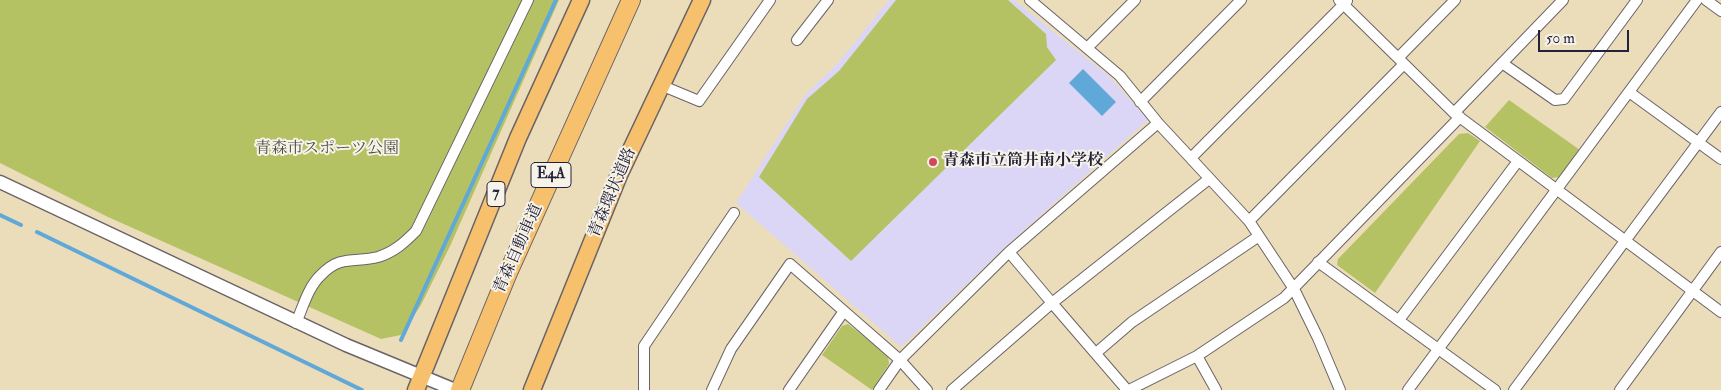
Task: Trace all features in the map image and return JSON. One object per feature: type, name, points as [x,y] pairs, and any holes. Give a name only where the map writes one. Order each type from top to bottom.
[{"type":"highway","name":"7","points":[[418,384],[518,138],[581,0]]},
{"type":"highway","name":"青森自動車道","points":[[460,390],[525,233],[631,0]]},
{"type":"highway","name":"青森環状道路","points":[[532,390],[619,175],[663,86],[702,0]]},
{"type":"street","points":[[296,322],[311,288],[321,274],[340,262],[376,257],[398,248],[416,231],[528,0]]},
{"type":"street","points":[[663,86],[699,101],[770,0]]},
{"type":"street","points":[[797,40],[828,0]]},
{"type":"street","points":[[1030,0],[1120,76],[1158,123],[1248,221],[1294,289],[1318,338],[1340,390]]},
{"type":"street","points":[[1087,48],[1135,0]]},
{"type":"street","points":[[1140,102],[1242,0]]},
{"type":"street","points":[[1248,221],[1401,61],[1455,0]]},
{"type":"street","points":[[1009,252],[1128,390],[1197,356],[1294,289],[1457,115],[1502,62],[1563,0]]},
{"type":"street","points":[[1502,62],[1555,100],[1564,99],[1637,0]]},
{"type":"street","points":[[1408,390],[1697,0]]},
{"type":"street","points":[[1706,0],[1721,11]]},
{"type":"street","points":[[1190,158],[1344,2],[1457,115],[1721,312]]},
{"type":"street","points":[[1629,92],[1721,159]]},
{"type":"street","points":[[1514,390],[1721,112]]},
{"type":"street","points":[[879,390],[900,360],[1009,252],[1158,123]]},
{"type":"street","points":[[1400,320],[1518,161]]},
{"type":"street","points":[[952,390],[1052,303],[1209,178]]},
{"type":"street","points":[[0,182],[296,322],[418,384],[455,390]]},
{"type":"street","points":[[644,390],[644,346],[734,213]]},
{"type":"street","points":[[1096,353],[1132,322],[1259,236]]},
{"type":"street","points":[[1620,390],[1721,252]]},
{"type":"street","points":[[1318,262],[1495,390]]},
{"type":"street","points":[[712,390],[731,349],[790,264],[900,360],[927,390]]},
{"type":"street","points":[[789,390],[844,311]]},
{"type":"street","points":[[1197,356],[1216,390]]},
{"type":"shaded area","name":"青森市立筒井南小学校","points":[[889,0],[1014,0],[1109,76],[1148,120],[1006,246],[901,347],[736,203],[805,95],[838,63]]},
{"type":"green space","name":"青森市スポーツ公園","points":[[0,0],[559,0],[451,244],[421,305],[401,335],[381,339],[108,217],[0,163]]},
{"type":"green space","points":[[896,0],[1008,0],[1046,34],[1047,47],[1056,60],[851,261],[759,177],[807,99],[839,71]]},
{"type":"green space","points":[[1509,100],[1580,150],[1560,177],[1552,178],[1485,127]]},
{"type":"green space","points":[[1468,133],[1480,141],[1375,293],[1337,265],[1338,259],[1459,134]]},
{"type":"green space","points":[[848,324],[888,355],[889,364],[872,390],[822,355],[842,326]]},
{"type":"water","points":[[1083,69],[1116,102],[1102,116],[1069,83]]},
{"type":"waterway","points":[[401,340],[556,0]]},
{"type":"waterway","points":[[0,215],[21,225]]},
{"type":"waterway","points":[[37,232],[362,390]]},
{"type":"place","name":"青森市立筒井南小学校","points":[[933,162]]}]
